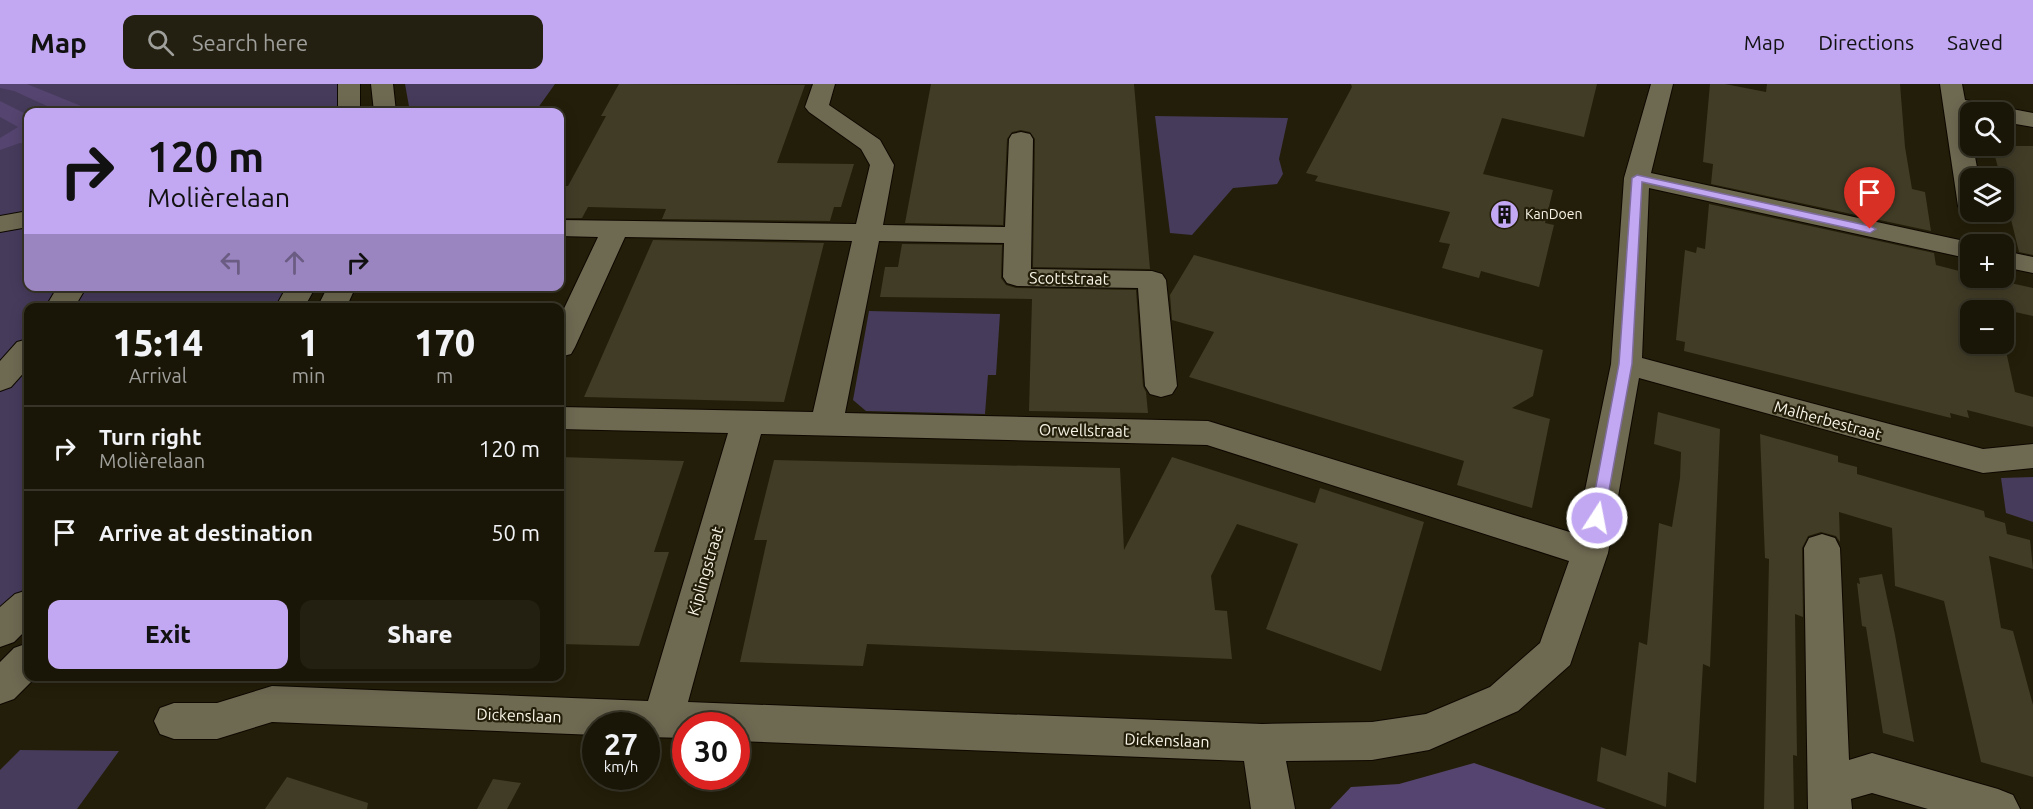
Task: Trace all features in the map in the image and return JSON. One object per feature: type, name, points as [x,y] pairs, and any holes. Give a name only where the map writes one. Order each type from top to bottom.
[{"type":"street","points":[[349,84],[349,108]]},
{"type":"street","points":[[382,84],[385,108]]},
{"type":"street","points":[[824,84],[817,107],[871,145],[882,165],[826,424]]},
{"type":"street","name":"Dickenslaan","points":[[174,721],[217,721],[272,704],[1262,743],[1372,741],[1429,732],[1504,699],[1556,653],[1590,553],[1626,364],[1637,178],[1662,84]]},
{"type":"street","points":[[1953,95],[1969,102]]},
{"type":"street","points":[[1953,95],[1965,168]]},
{"type":"street","points":[[2014,117],[2033,120]]},
{"type":"street","name":"Scottstraat","points":[[1022,139],[1017,277],[1152,280],[1161,386]]},
{"type":"street","points":[[1637,178],[1960,249]]},
{"type":"street","points":[[0,224],[24,220]]},
{"type":"street","points":[[564,228],[1018,235]]},
{"type":"street","points":[[564,338],[615,229]]},
{"type":"street","points":[[2014,261],[2033,265]]},
{"type":"street","points":[[0,380],[24,353]]},
{"type":"street","name":"Malherbestraat","points":[[1626,364],[1983,461],[2033,456]]},
{"type":"street","name":"Orwellstraat","points":[[564,418],[1208,433],[1590,553]]},
{"type":"street","name":"Kiplingstraat","points":[[663,720],[748,422]]},
{"type":"street","points":[[1822,548],[1829,797],[1872,774],[1998,809]]},
{"type":"street","points":[[0,631],[24,609]]},
{"type":"street","points":[[0,687],[24,664]]},
{"type":"street","points":[[1262,743],[1273,809]]},
{"type":"shaded area","points":[[0,84],[343,84],[339,108],[24,108],[24,291],[291,291],[284,303],[24,303],[24,589],[0,610]]},
{"type":"shaded area","points":[[0,84],[27,84],[86,108],[51,108],[14,91],[0,88]]},
{"type":"shaded area","points":[[405,84],[555,84],[538,108],[409,108]]},
{"type":"shaded area","points":[[0,101],[24,113],[24,143],[0,150],[0,138],[18,127],[0,117]]},
{"type":"shaded area","points":[[1155,116],[1288,118],[1279,159],[1283,174],[1277,184],[1233,188],[1192,235],[1170,233]]},
{"type":"shaded area","points":[[869,311],[1000,314],[996,375],[988,375],[985,414],[866,411],[853,400]]},
{"type":"shaded area","points":[[2033,477],[2033,522],[2006,513],[2001,478]]},
{"type":"shaded area","points":[[20,750],[119,751],[77,809],[0,809],[0,770]]},
{"type":"shaded area","points":[[1474,763],[1606,809],[1330,809],[1351,787],[1399,784]]},
{"type":"building","points":[[619,84],[805,85],[777,163],[854,164],[841,207],[834,207],[830,221],[662,219],[666,209],[588,207],[582,218],[564,218],[564,186],[568,186],[606,116],[601,116]]},
{"type":"building","points":[[931,84],[1134,84],[1150,269],[1033,267],[1035,139],[1030,132],[1021,130],[1012,132],[1007,139],[1003,225],[905,223]]},
{"type":"building","points":[[1351,84],[1597,84],[1584,137],[1502,118],[1483,174],[1553,190],[1545,223],[1554,225],[1539,287],[1481,271],[1479,278],[1442,268],[1450,244],[1439,242],[1450,212],[1315,181],[1318,176],[1306,173],[1352,87]]},
{"type":"building","points":[[1710,84],[1725,84],[1766,92],[1767,84],[1900,84],[1905,147],[1912,189],[1925,192],[1931,231],[1711,184],[1713,164],[1703,162]]},
{"type":"building","points":[[2014,146],[2033,146],[2033,255],[2019,252],[2012,222],[2014,222],[2014,168],[1998,168],[1995,156],[2014,156]]},
{"type":"building","points":[[1709,204],[1934,253],[1936,265],[1960,271],[1960,288],[2014,288],[2014,284],[2033,288],[2033,316],[2014,312],[2014,300],[1960,300],[1960,354],[2007,354],[2015,392],[2033,397],[2033,427],[1967,410],[1969,418],[1950,413],[1951,418],[1684,351],[1685,342],[1676,340],[1685,250],[1696,253],[1697,247],[1705,249]]},
{"type":"building","points":[[653,240],[824,243],[784,402],[584,397]]},
{"type":"building","points":[[902,244],[1002,245],[1001,278],[1006,285],[1016,288],[1136,290],[1143,386],[1146,392],[1148,413],[1029,411],[1032,299],[880,297],[885,267],[898,267]]},
{"type":"building","points":[[1194,255],[1543,350],[1533,396],[1512,408],[1550,419],[1532,508],[1457,485],[1464,461],[1189,377],[1214,332],[1172,320],[1170,295]]},
{"type":"building","points":[[1658,412],[1720,429],[1710,667],[1703,664],[1696,783],[1668,772],[1666,807],[1597,781],[1601,747],[1626,756],[1639,642],[1647,645],[1659,523],[1672,527],[1680,478],[1681,452],[1654,444]]},
{"type":"building","points":[[1760,434],[1838,456],[1838,462],[1857,467],[1857,474],[1984,511],[1985,517],[2005,523],[2007,534],[2030,540],[2033,569],[1989,556],[2001,628],[2013,631],[2033,705],[2033,777],[1981,762],[1944,601],[1895,586],[1892,528],[1839,512],[1840,542],[1836,536],[1821,532],[1808,536],[1802,548],[1803,617],[1795,614],[1797,756],[1793,755],[1794,809],[1764,809],[1769,559],[1765,558]]},
{"type":"building","points":[[564,457],[684,461],[654,552],[669,552],[639,646],[564,644]]},
{"type":"building","points":[[1172,457],[1315,503],[1320,488],[1424,522],[1381,671],[1266,629],[1298,544],[1237,524],[1211,576],[1215,610],[1227,611],[1232,659],[867,644],[863,666],[740,662],[767,540],[754,540],[774,460],[1120,468],[1124,550]]},
{"type":"building","points":[[1882,574],[1914,742],[1883,733],[1866,627],[1862,626],[1857,583],[1860,584],[1859,578]]},
{"type":"building","points":[[287,777],[368,803],[367,809],[265,809]]},
{"type":"building","points":[[493,779],[521,783],[507,809],[477,809]]},
{"type":"place","name":"KanDoen","points":[[1504,214]]},
{"type":"route","points":[[1597,518],[1626,364],[1637,178],[1870,229]]}]
